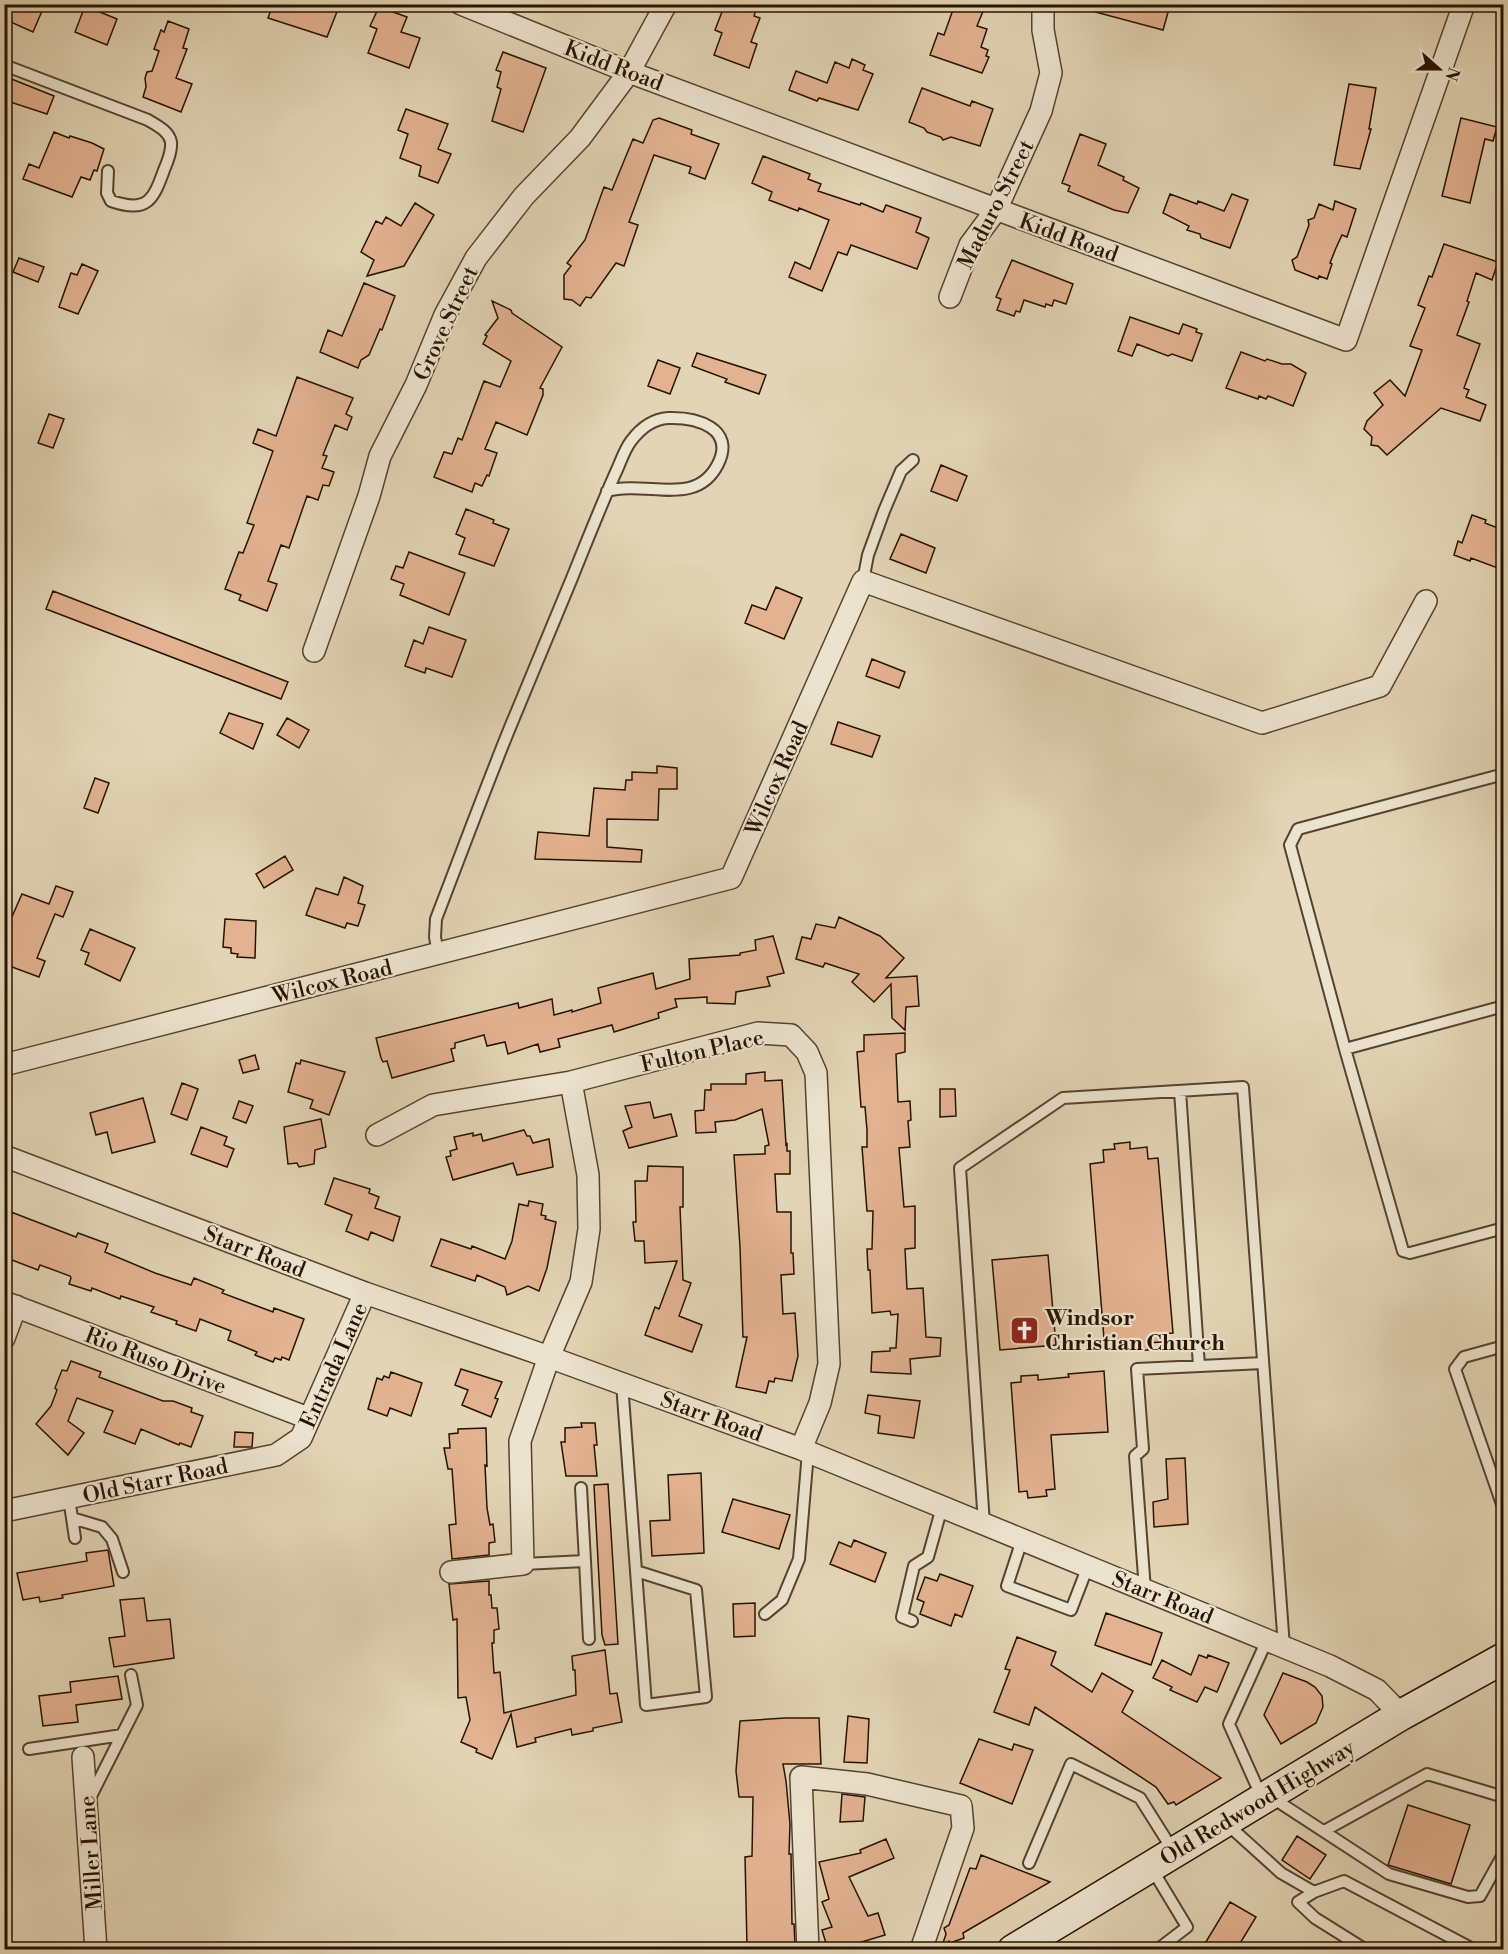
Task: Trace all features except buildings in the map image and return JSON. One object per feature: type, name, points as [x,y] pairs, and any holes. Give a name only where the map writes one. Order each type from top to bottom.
[{"type":"main road","name":"Old Redwood Highway","points":[[1013,1950],[1401,1715],[1503,1658]]},
{"type":"street","name":"Kidd Road","points":[[460,4],[629,72],[1346,340],[1464,4]]},
{"type":"street","name":"Grove Street","points":[[314,651],[369,496],[380,456],[416,385],[445,315],[476,258],[524,196],[580,138],[629,72],[666,4]]},
{"type":"street","name":"Maduro Street","points":[[950,297],[970,245],[996,210],[1041,111],[1051,73],[1043,30],[1042,4]]},
{"type":"street","points":[[863,581],[1262,723],[1380,686],[1426,601]]},
{"type":"street","name":"Wilcox Road","points":[[4,1065],[731,878],[863,581]]},
{"type":"street","name":"Fulton Place","points":[[377,1135],[433,1105],[572,1082],[758,1033],[791,1035],[807,1052],[816,1073],[829,1364],[820,1403],[804,1450]]},
{"type":"street","points":[[451,1572],[523,1564],[520,1441],[549,1357],[580,1282],[590,1229],[588,1175],[572,1082]]},
{"type":"street","name":"Starr Road","points":[[4,1156],[365,1293],[804,1450],[1330,1666],[1377,1690],[1401,1715]]},
{"type":"street","name":"Entrada Lane","points":[[304,1428],[365,1293]]},
{"type":"street","points":[[4,1338],[10,1304]]},
{"type":"street","name":"Rio Ruso Drive","points":[[10,1304],[304,1428]]},
{"type":"street","name":"Old Starr Road","points":[[4,1511],[70,1508],[276,1455],[304,1428]]},
{"type":"street","name":"Miller Lane","points":[[83,1757],[96,1950]]},
{"type":"street","points":[[808,1950],[801,1777],[867,1784],[961,1806],[963,1828],[921,1950]]},
{"type":"lane","points":[[4,65],[148,120],[167,135],[171,142],[170,155],[156,194],[146,204],[137,207],[111,201],[107,193],[108,171]]},
{"type":"lane","points":[[438,953],[434,927],[436,919],[511,725],[607,491],[630,442],[656,420],[669,418],[710,425],[722,442],[723,450],[720,460],[713,472],[707,480],[695,488],[620,488],[607,491]]},
{"type":"lane","points":[[863,581],[868,555],[884,511],[902,471],[913,460]]},
{"type":"lane","points":[[1503,774],[1298,829],[1290,845],[1403,1251],[1410,1253],[1503,1228]]},
{"type":"lane","points":[[1345,1049],[1503,1006]]},
{"type":"lane","points":[[984,1524],[960,1168],[1063,1098],[1243,1087],[1263,1363],[1275,1643],[1229,1724],[1265,1797],[1389,1874],[1468,1897],[1480,1896],[1503,1853]]},
{"type":"lane","points":[[1180,1091],[1199,1366]]},
{"type":"lane","points":[[1503,1346],[1464,1357],[1455,1369],[1503,1510]]},
{"type":"lane","points":[[1145,1590],[1135,1456],[1143,1449],[1137,1369],[1263,1363]]},
{"type":"lane","points":[[622,1383],[636,1571],[646,1705],[706,1697],[696,1590],[636,1571]]},
{"type":"lane","points":[[765,1614],[782,1600],[799,1559],[804,1450]]},
{"type":"lane","points":[[581,1488],[589,1640]]},
{"type":"lane","points":[[912,1621],[902,1617],[914,1566],[928,1557],[942,1507]]},
{"type":"lane","points":[[70,1508],[75,1538]]},
{"type":"lane","points":[[70,1508],[102,1527],[112,1539],[123,1572]]},
{"type":"lane","points":[[1022,1540],[1007,1586],[1071,1611],[1088,1566]]},
{"type":"lane","points":[[523,1564],[585,1561]]},
{"type":"lane","points":[[86,1806],[137,1705],[131,1675]]},
{"type":"lane","points":[[29,1749],[122,1735]]},
{"type":"lane","points":[[1029,1863],[1071,1764],[1140,1798],[1187,1927],[1157,1950]]},
{"type":"lane","points":[[1324,1832],[1427,1774],[1503,1797]]},
{"type":"lane","points":[[1224,1822],[1281,1873],[1314,1892]]},
{"type":"lane","points":[[1366,1950],[1315,1918],[1298,1902],[1314,1892],[1344,1881],[1469,1947],[1464,1950]]},
{"type":"place","name":"Windsor Christian Church","points":[[1024,1330]]}]
